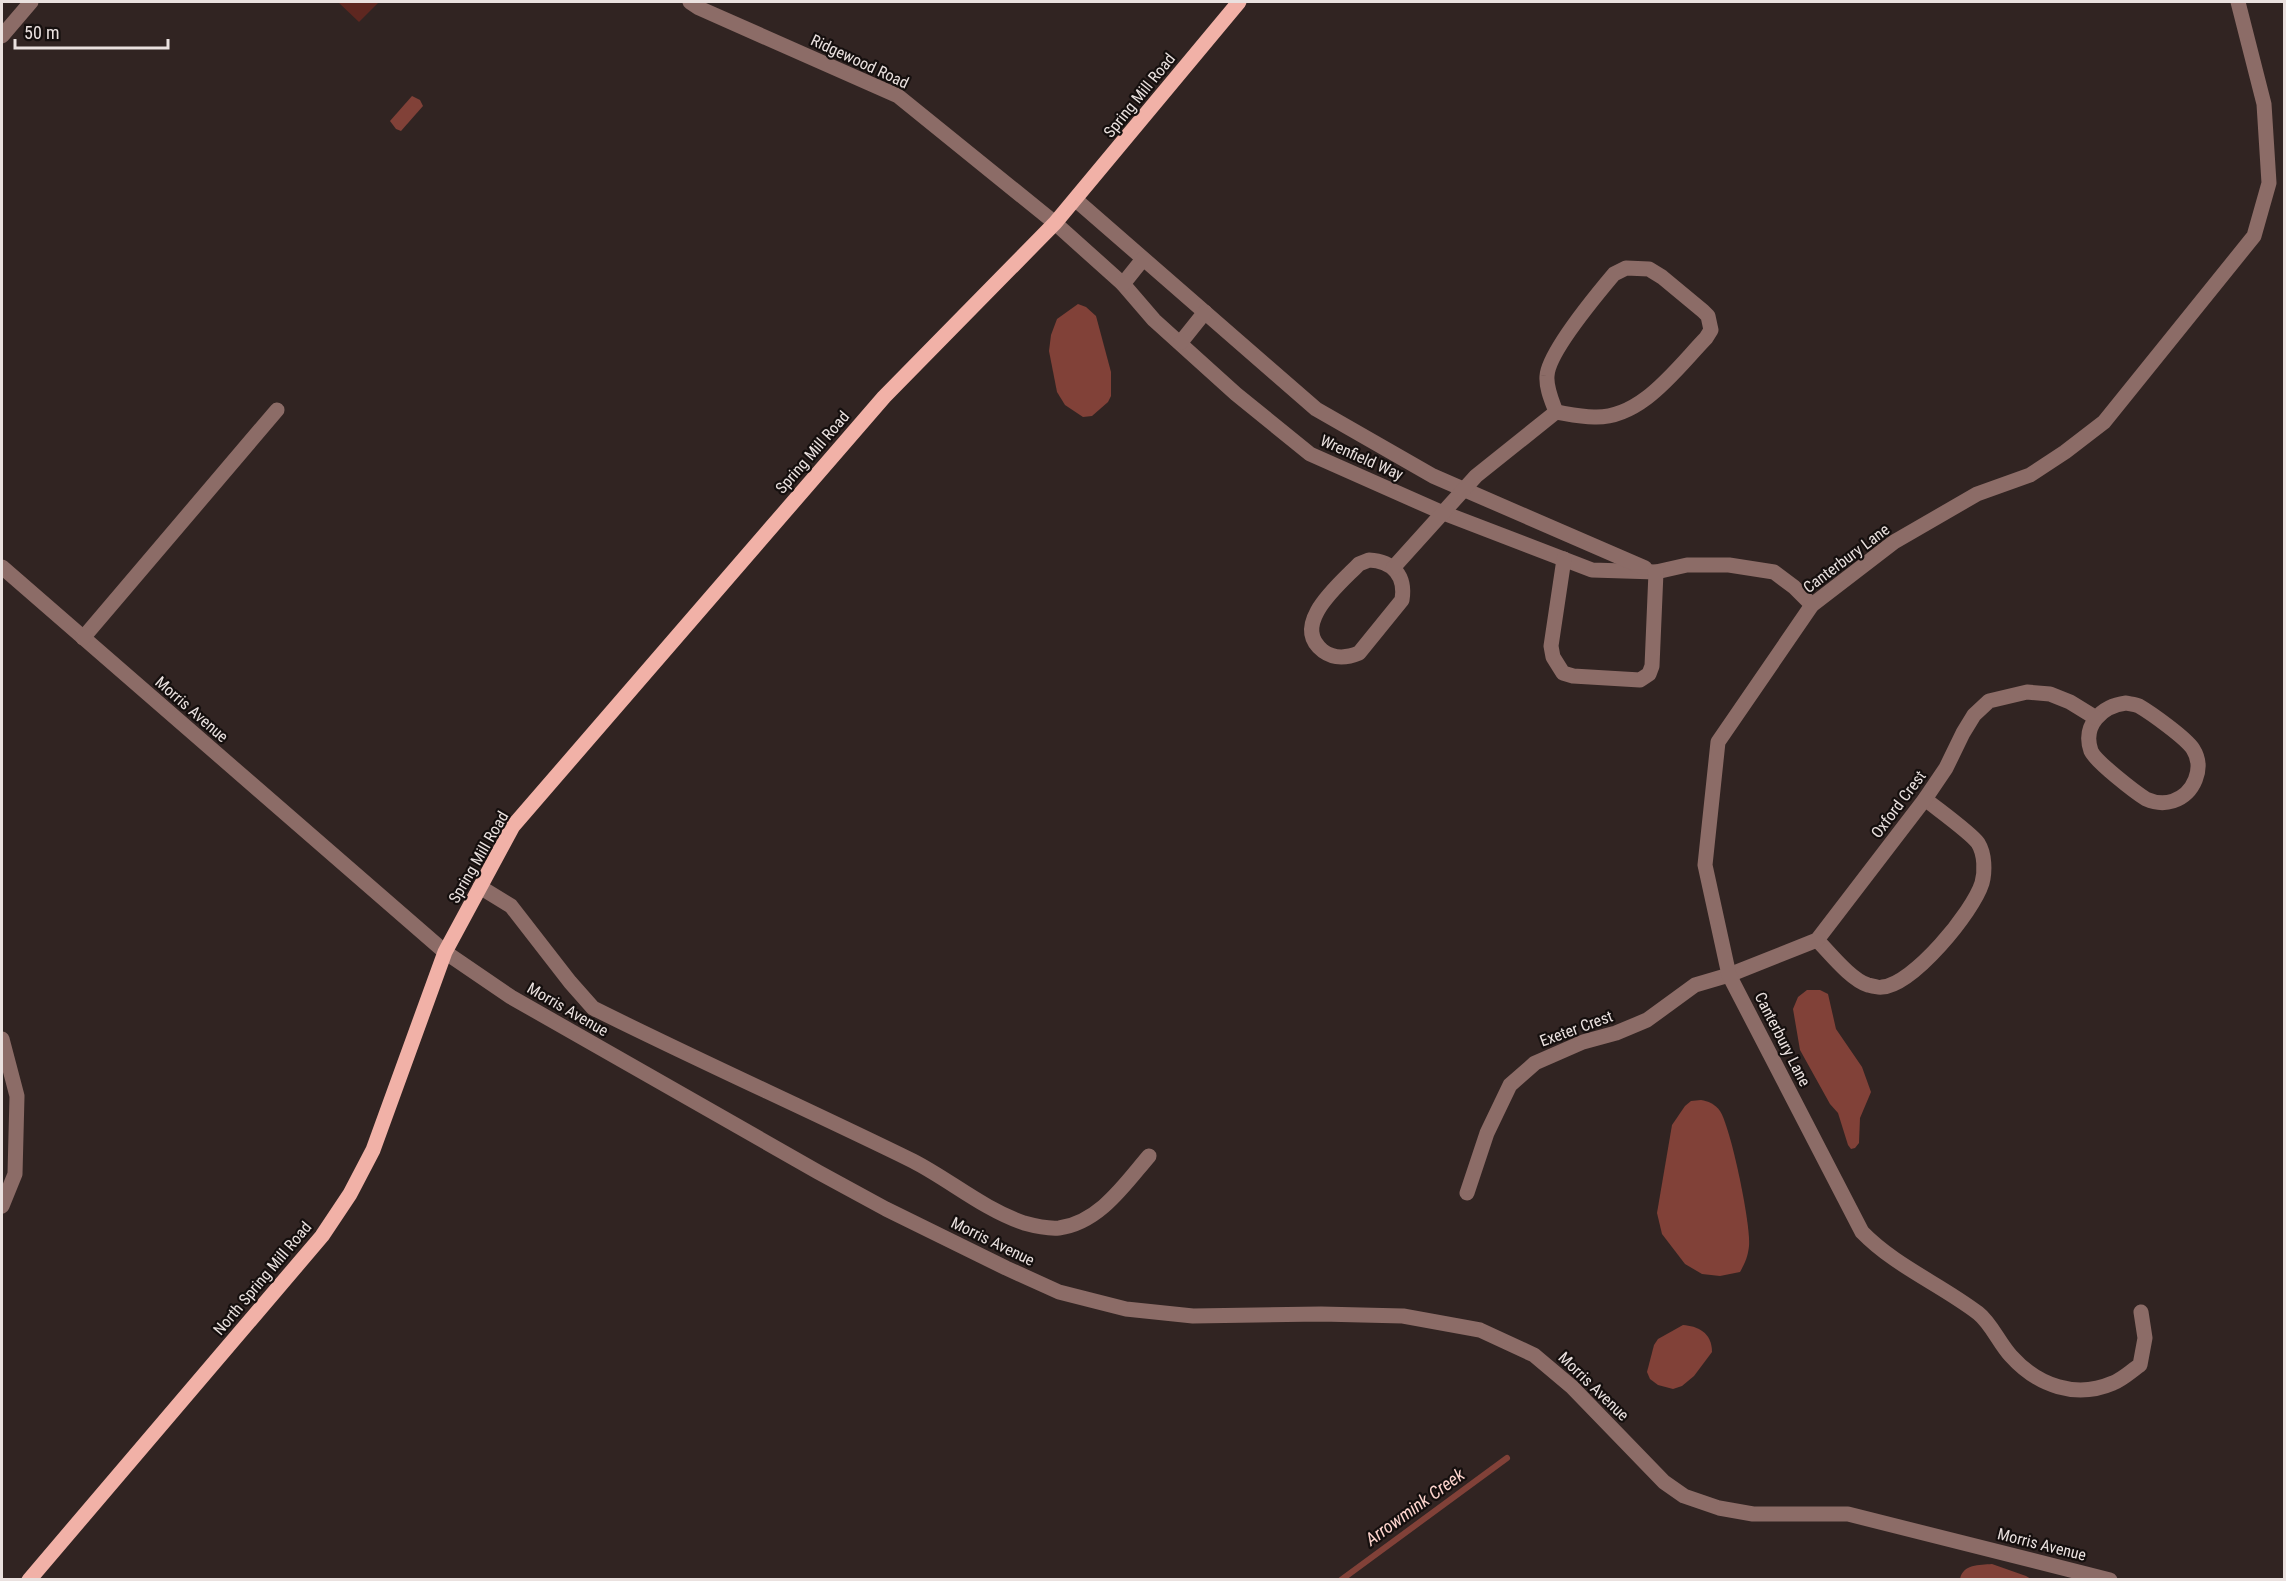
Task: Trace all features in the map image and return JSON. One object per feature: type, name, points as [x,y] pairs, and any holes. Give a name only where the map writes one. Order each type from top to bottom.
[{"type":"main road","name":"Spring Mill Road","points":[[445,952],[513,826],[884,397],[1076,200],[1239,2]]},
{"type":"main road","name":"North Spring Mill Road","points":[[29,1580],[322,1236],[345,1202],[373,1150],[445,952]]},
{"type":"street","points":[[2,36],[32,2]]},
{"type":"street","name":"Ridgewood Road","points":[[690,2],[898,96],[1055,223]]},
{"type":"street","name":"Canterbury Lane","points":[[2141,1312],[2145,1338],[2140,1365],[2115,1383],[2085,1392],[2060,1388],[2034,1377],[2011,1356],[1979,1314],[1878,1248],[1862,1232],[1729,975],[1705,865],[1718,742],[1812,605],[1894,542],[1977,494],[2030,475],[2104,422],[2254,236],[2269,183],[2264,104],[2238,2]]},
{"type":"street","name":"Wrenfield Way","points":[[1076,200],[1316,409],[1432,476],[1656,572]]},
{"type":"street","name":"Wrenfield Way","points":[[1055,223],[1123,284],[1155,320],[1236,394],[1310,454],[1441,512],[1592,570],[1656,572],[1687,565],[1729,565],[1774,572],[1812,605]]},
{"type":"street","points":[[1123,284],[1143,259]]},
{"type":"street","points":[[1394,568],[1441,512],[1464,491],[1476,476],[1556,412],[1595,417],[1619,414],[1651,395],[1706,338],[1710,330],[1708,316],[1662,277],[1649,269],[1626,268],[1614,274],[1552,357],[1547,375],[1549,393],[1556,412]]},
{"type":"street","points":[[1180,342],[1205,312]]},
{"type":"street","points":[[83,638],[277,410]]},
{"type":"street","points":[[1564,559],[1551,646],[1553,657],[1563,673],[1574,676],[1640,681],[1649,675],[1652,666],[1656,572]]},
{"type":"street","points":[[1369,560],[1379,561],[1394,568],[1402,580],[1404,590],[1402,600],[1366,646],[1359,653],[1350,656],[1330,655],[1322,650],[1316,643],[1312,624],[1319,607],[1359,564],[1369,560]]},
{"type":"street","name":"Morris Avenue","points":[[2,567],[445,952],[511,997],[808,1166],[896,1214],[1006,1268],[1059,1292],[1126,1309],[1193,1316],[1321,1314],[1402,1316],[1480,1330],[1534,1355],[1572,1387],[1664,1482],[1684,1496],[1719,1508],[1753,1514],[1848,1514],[2110,1580]]},
{"type":"street","name":"Oxford Crest","points":[[1817,940],[1925,798],[1946,768],[1968,724],[1989,701],[2027,692],[2049,694],[2070,702],[2096,718]]},
{"type":"street","points":[[2114,704],[2137,705],[2185,740],[2193,749],[2198,771],[2189,792],[2180,799],[2168,802],[2157,802],[2145,798],[2098,761],[2089,740],[2096,718],[2114,704]]},
{"type":"street","points":[[1729,975],[1817,940],[1851,974],[1866,985],[1882,987],[1898,982],[1934,952],[1968,912],[1982,883],[1984,861],[1978,843],[1925,798]]},
{"type":"street","points":[[480,887],[511,906],[593,1008],[926,1168],[984,1204],[1023,1222],[1046,1228],[1058,1228],[1081,1222],[1121,1190],[1149,1155]]},
{"type":"street","name":"Exeter Crest","points":[[1467,1193],[1487,1133],[1510,1085],[1535,1063],[1583,1042],[1616,1033],[1647,1020],[1695,985],[1729,975]]},
{"type":"street","points":[[2,1038],[17,1096],[15,1174],[2,1206]]},
{"type":"shaded area","points":[[338,2],[379,2],[359,22]]},
{"type":"shaded area","points":[[412,96],[420,100],[423,106],[401,131],[396,129],[390,121]]},
{"type":"shaded area","points":[[1078,304],[1086,307],[1096,316],[1111,372],[1111,396],[1108,402],[1092,416],[1083,417],[1065,405],[1057,392],[1049,351],[1051,335],[1057,319]]},
{"type":"shaded area","points":[[1807,990],[1820,990],[1828,994],[1836,1029],[1862,1067],[1871,1092],[1860,1118],[1859,1143],[1855,1148],[1851,1149],[1848,1145],[1838,1113],[1830,1104],[1800,1050],[1793,1009],[1798,997]]},
{"type":"shaded area","points":[[1701,1100],[1716,1106],[1724,1121],[1739,1177],[1749,1235],[1748,1253],[1740,1272],[1720,1276],[1702,1274],[1685,1264],[1662,1234],[1657,1213],[1672,1125],[1685,1106],[1691,1101]]},
{"type":"shaded area","points":[[1683,1325],[1703,1331],[1709,1339],[1712,1352],[1694,1376],[1682,1386],[1673,1389],[1658,1385],[1650,1379],[1647,1372],[1654,1345],[1658,1339]]},
{"type":"shaded area","points":[[1992,1564],[2031,1579],[1960,1579],[1964,1570],[1968,1568]]},
{"type":"waterway","name":"Arrowmink Creek","points":[[1341,1580],[1507,1458]]}]
